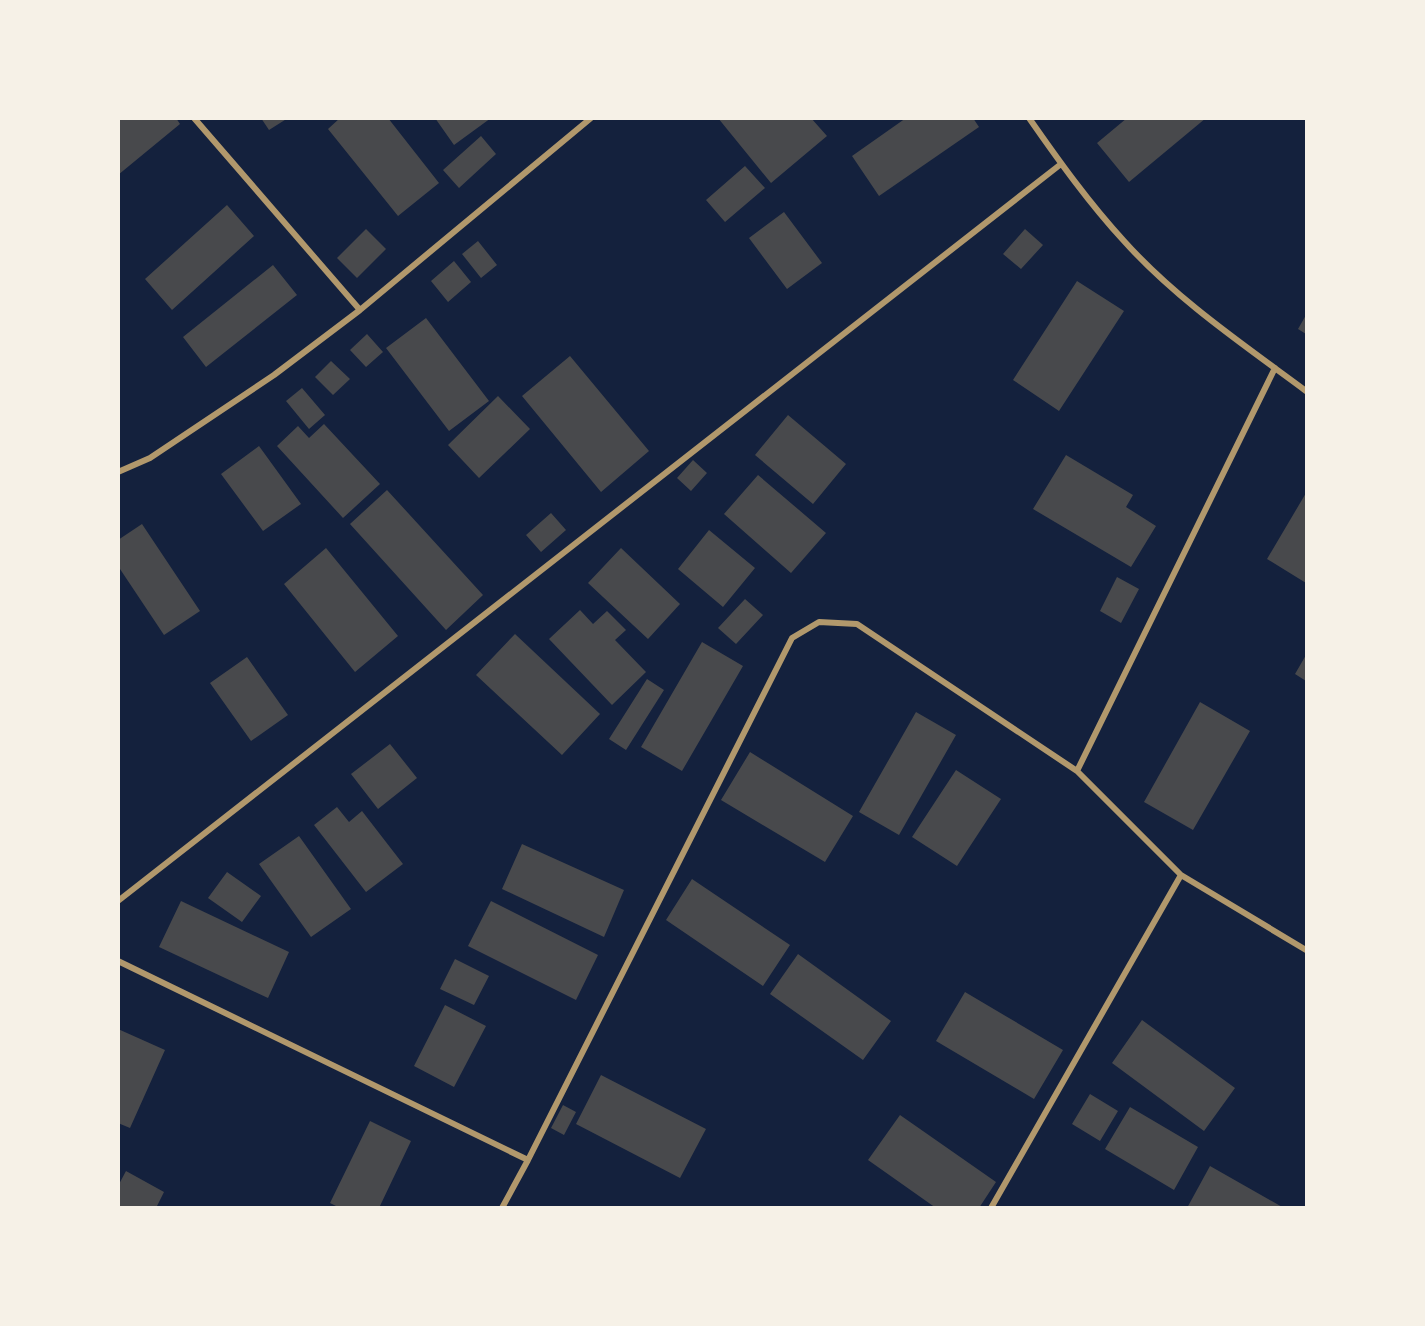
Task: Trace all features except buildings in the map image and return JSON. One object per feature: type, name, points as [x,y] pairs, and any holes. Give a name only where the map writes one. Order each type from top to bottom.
[{"type":"street","points":[[194,118],[360,310]]},
{"type":"street","points":[[1029,118],[1061,164],[1125,242],[1141,258],[1183,297],[1306,391]]},
{"type":"street","points":[[118,472],[150,458],[274,375],[360,310],[589,119]]},
{"type":"street","points":[[118,901],[1061,164]]},
{"type":"street","points":[[1077,771],[1275,368]]},
{"type":"street","points":[[502,1208],[792,638],[819,622],[857,624],[1077,771],[1181,875],[1306,950]]},
{"type":"street","points":[[991,1208],[1181,875]]},
{"type":"street","points":[[118,961],[528,1160]]}]
